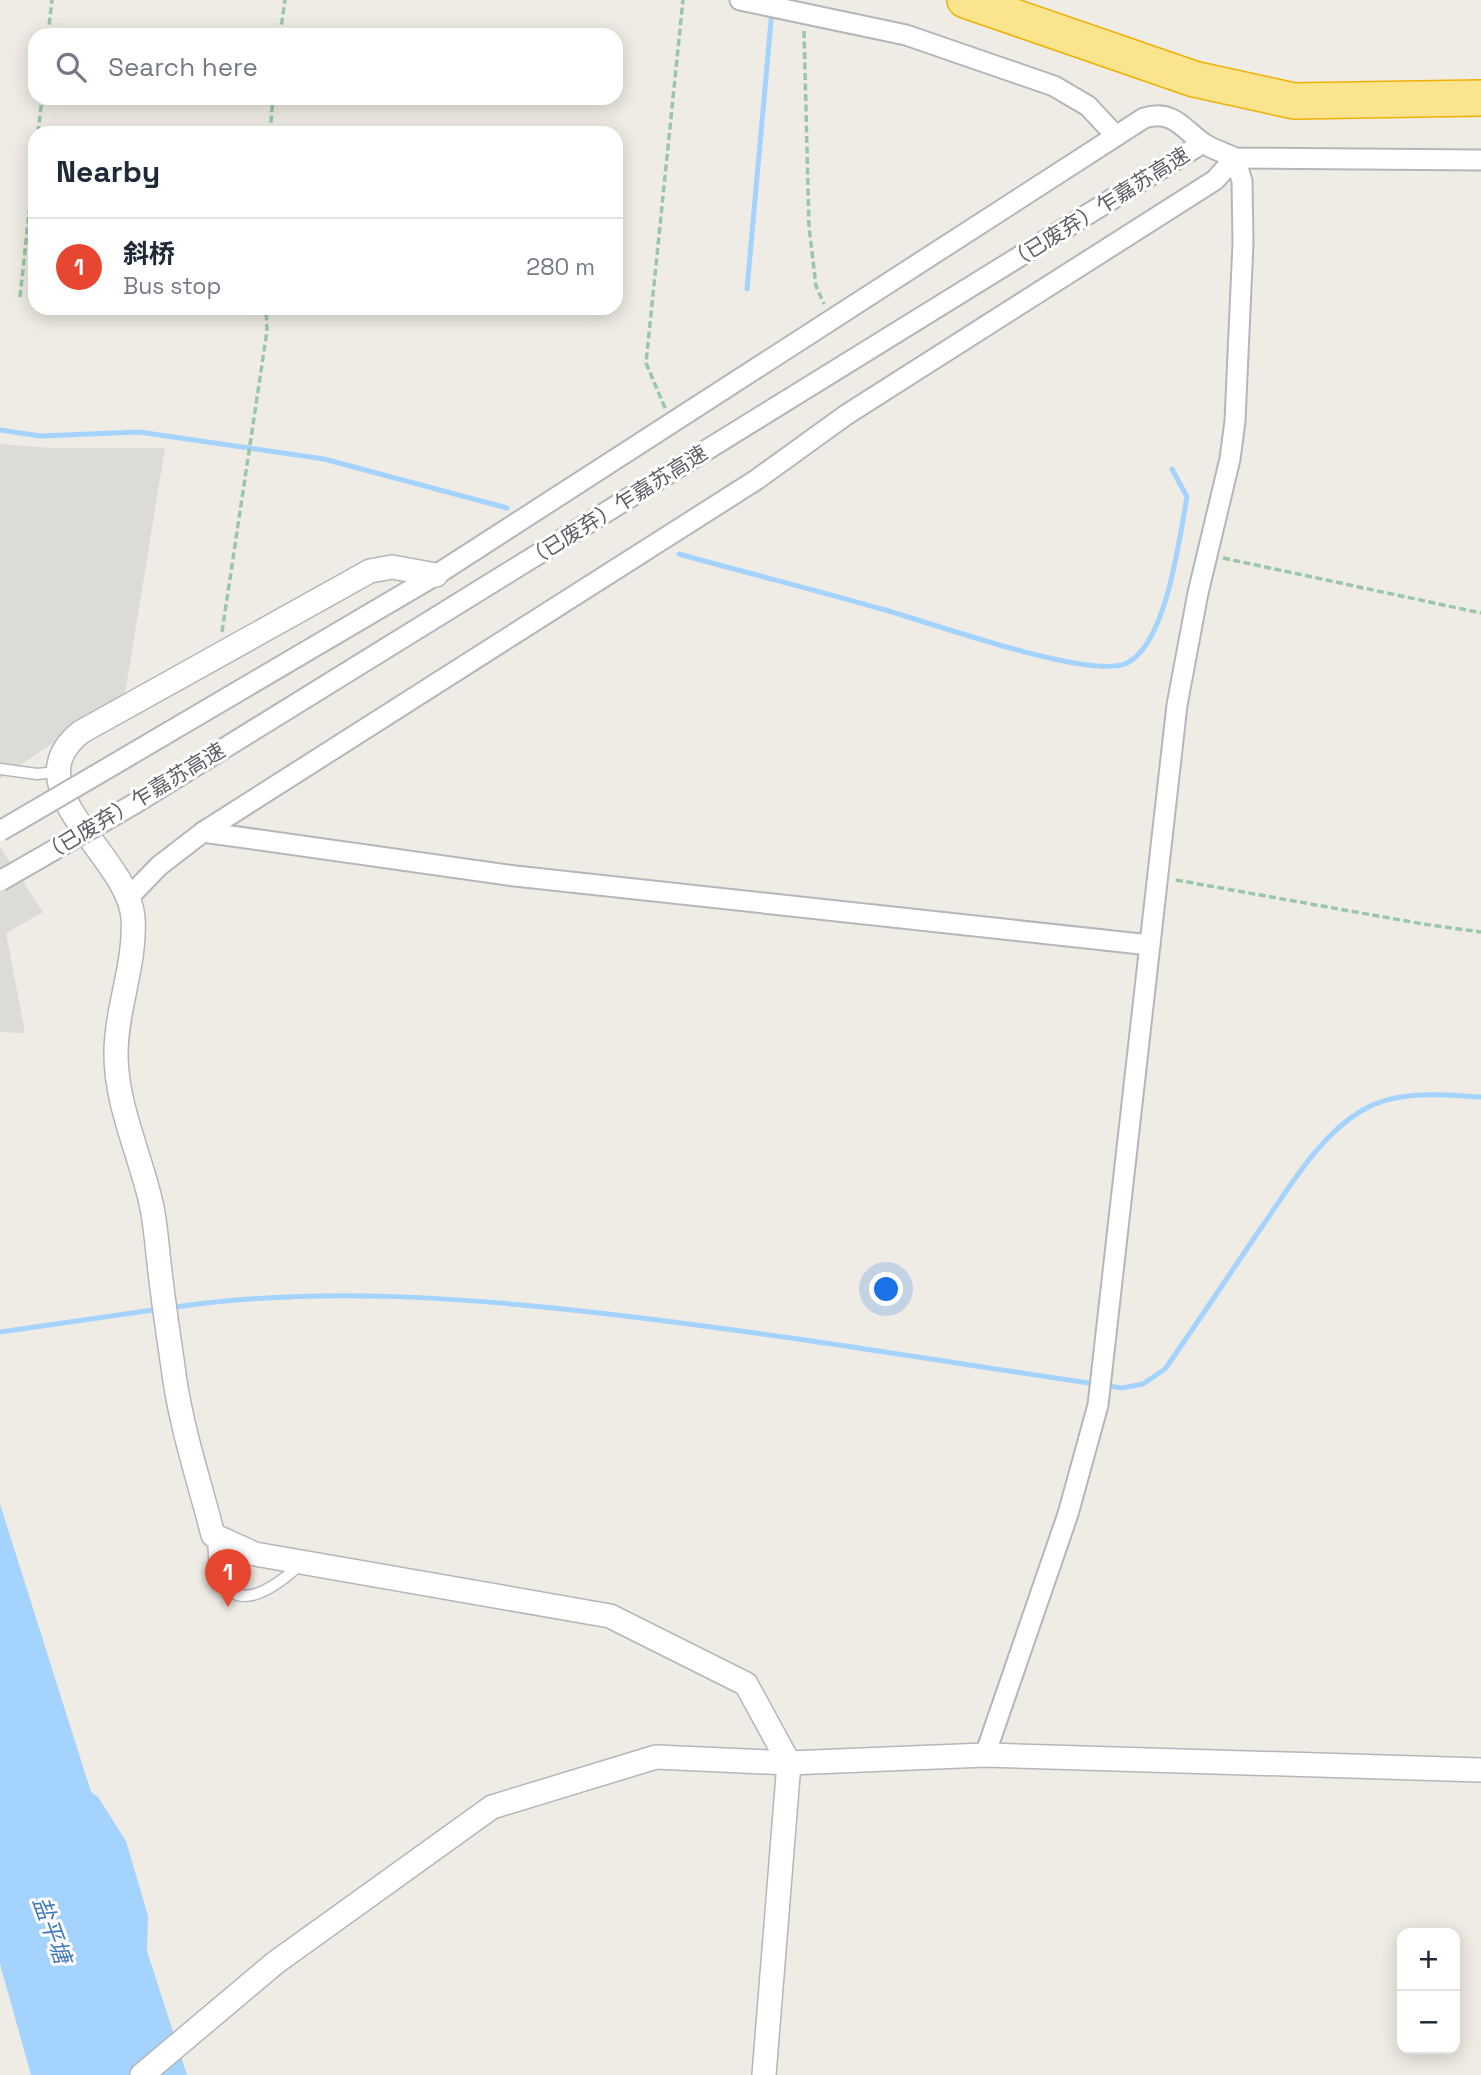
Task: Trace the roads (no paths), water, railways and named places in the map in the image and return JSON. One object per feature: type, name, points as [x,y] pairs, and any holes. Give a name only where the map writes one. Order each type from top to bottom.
[{"type":"highway","points":[[965,0],[1194,79],[1294,101],[1481,98]]},
{"type":"street","points":[[749,2],[906,35],[1054,86],[1088,106],[1116,136]]},
{"type":"street","name":"（已废弃）乍嘉苏高速","points":[[0,831],[436,575],[1116,136],[1155,115],[1185,125],[1203,143],[134,804],[0,881]]},
{"type":"street","points":[[1203,143],[1235,158],[1481,160]]},
{"type":"street","points":[[985,1755],[1068,1514],[1098,1405],[1177,705],[1207,555],[1230,459],[1235,421],[1243,230],[1242,181],[1235,158]]},
{"type":"street","points":[[129,897],[159,866],[203,832],[756,480],[846,415],[1215,180],[1235,158]]},
{"type":"street","points":[[436,575],[392,567],[370,571],[218,653],[81,732],[62,750],[57,772],[69,807],[129,897],[133,942],[116,1055],[127,1119],[152,1204],[176,1385],[213,1535],[255,1554],[610,1616],[746,1684],[789,1762],[764,2075]]},
{"type":"street","points":[[203,832],[515,876],[1150,945]]},
{"type":"street","points":[[142,2075],[275,1963],[492,1807],[656,1757],[789,1762],[985,1755],[1481,1770]]},
{"type":"lane","points":[[0,769],[37,774],[57,772]]},
{"type":"lane","points":[[213,1535],[218,1578],[231,1592],[250,1597],[281,1582],[303,1562]]},
{"type":"water","name":"盐平塘","points":[[0,1504],[91,1792],[98,1797],[126,1841],[148,1916],[147,1951],[187,2075],[31,2075],[0,1964]]},
{"type":"waterway","points":[[747,289],[772,10]]},
{"type":"waterway","points":[[0,430],[40,436],[139,432],[324,459],[507,508]]},
{"type":"waterway","points":[[679,554],[859,603],[1009,648],[1080,664],[1108,666],[1127,663],[1141,652],[1152,635],[1175,563],[1187,497],[1172,469]]},
{"type":"waterway","points":[[169,1308],[278,1297],[333,1296],[388,1296],[499,1303],[737,1330],[1122,1388],[1143,1384],[1165,1369],[1294,1180],[1318,1149],[1346,1122],[1375,1104],[1404,1096],[1481,1097]]},
{"type":"waterway","points":[[0,1332],[160,1309]]},
{"type":"place","name":"斜桥","points":[[228,1607]]}]
